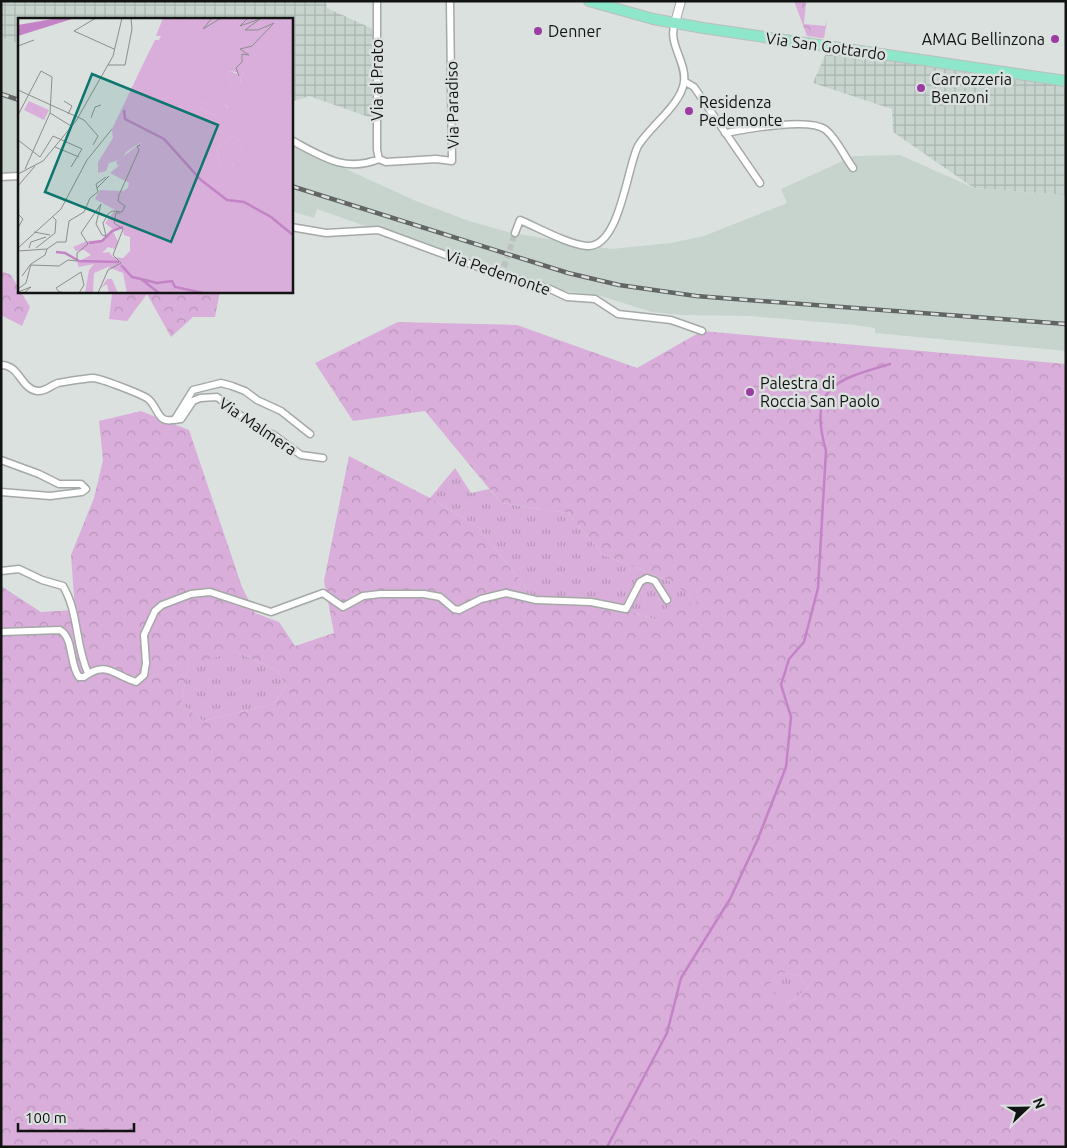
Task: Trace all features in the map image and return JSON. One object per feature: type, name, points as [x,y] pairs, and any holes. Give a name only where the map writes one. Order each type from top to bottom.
[{"type":"main road","name":"Via San Gottardo","points":[[594,2],[675,23],[1066,81]]},
{"type":"street","name":"Via al Prato","points":[[377,1],[377,150],[379,159]]},
{"type":"street","name":"Via Paradiso","points":[[292,140],[346,165],[360,165],[379,159],[386,162],[436,159],[452,161],[450,1]]},
{"type":"street","points":[[515,233],[520,220],[579,244],[593,246],[600,242],[620,212],[632,161],[638,147],[672,104],[684,81],[673,36],[681,1]]},
{"type":"street","points":[[684,81],[692,85],[760,183]]},
{"type":"street","points":[[725,133],[793,124],[817,125],[830,135],[853,168]]},
{"type":"street","points":[[1,177],[18,176]]},
{"type":"street","name":"Via Pedemonte","points":[[292,227],[326,233],[378,230],[503,270],[567,297],[596,299],[618,314],[671,320],[702,331]]},
{"type":"street","points":[[1,365],[12,367],[27,386],[37,391],[44,391],[60,383],[97,379],[147,398],[159,416],[167,420],[173,420]]},
{"type":"street","name":"Via Malmera","points":[[173,420],[193,390],[222,383],[245,391],[257,400],[281,411],[310,434]]},
{"type":"street","name":"Via Malmera","points":[[173,420],[176,421],[181,418],[193,401],[200,398],[217,397],[254,426],[274,435],[301,455],[323,458]]},
{"type":"street","points":[[1,460],[39,474],[55,483],[81,484],[86,489],[82,492],[50,496],[1,492]]},
{"type":"street","points":[[1,571],[19,568],[42,580],[63,586],[77,627],[80,655],[88,673]]},
{"type":"street","points":[[1,632],[60,630],[66,635],[76,674],[81,678],[88,673],[105,669],[133,681],[140,680],[145,669],[144,635],[156,609],[166,602],[204,592],[228,596],[271,612],[323,593],[343,607],[363,596],[424,594],[440,598],[454,609],[459,610],[481,599],[506,593],[536,600],[591,602],[626,609],[640,582],[647,578],[655,582],[667,600]]},
{"type":"shaded area","points":[[1,1],[326,1],[327,8],[373,29],[372,118],[309,96],[292,102],[292,18],[18,18],[18,44],[1,37]]},
{"type":"shaded area","points":[[1,37],[18,44],[18,174],[1,177]]},
{"type":"shaded area","points":[[829,46],[1066,81],[1066,195],[974,188],[893,132],[892,109],[813,83]]},
{"type":"shaded area","points":[[292,144],[416,201],[469,221],[512,233],[611,249],[671,243],[704,236],[787,203],[781,189],[854,156],[900,155],[974,188],[1066,195],[1066,351],[875,333],[875,328],[855,325],[751,316],[681,315],[652,312],[601,296],[550,289],[317,209],[314,218],[292,211]]},
{"type":"green space","points":[[794,1],[806,1],[804,24],[825,26],[827,21],[824,38],[807,36]]},
{"type":"green space","points":[[1,271],[11,275],[18,287],[18,292],[21,292],[30,307],[22,326],[1,315]]},
{"type":"green space","points":[[109,292],[220,292],[215,317],[193,317],[171,337],[147,294],[127,321],[109,319],[112,294]]},
{"type":"green space","points":[[398,322],[517,325],[637,368],[702,331],[1066,364],[1066,1147],[1,1147],[1,586],[41,612],[75,610],[71,555],[94,498],[103,460],[99,421],[141,411],[189,430],[242,587],[255,613],[279,622],[295,646],[334,633],[324,581],[349,456],[430,498],[478,527],[536,600],[591,602],[623,609],[659,621],[670,605],[698,602],[672,582],[603,555],[568,513],[501,503],[425,411],[353,421],[315,363]],"holes":[[[234,651],[277,670],[286,686],[274,704],[203,721],[181,704],[188,667]],[[780,972],[799,976],[808,988],[792,1001],[777,1002],[770,982]]]},
{"type":"green space","points":[[455,468],[471,493],[489,489],[501,503],[568,513],[603,555],[672,582],[699,602],[659,621],[623,609],[536,600],[478,527],[430,498]]},
{"type":"green space","points":[[234,651],[277,670],[286,686],[274,704],[203,721],[181,704],[188,666]]},
{"type":"green space","points":[[780,972],[799,976],[808,988],[792,1001],[777,1003],[769,982]]},
{"type":"waterway","points":[[607,1147],[667,1033],[681,978],[730,899],[757,841],[786,767],[791,717],[781,685],[789,659],[804,642],[818,588],[826,451],[821,430],[821,413],[824,400],[831,390],[841,382],[854,375],[890,364]]},
{"type":"tunnel","points":[[504,267],[515,233]]},
{"type":"railway","points":[[1,94],[18,100]]},
{"type":"railway","points":[[292,186],[568,273],[619,285],[696,296],[1066,324]]},
{"type":"place","name":"Denner","points":[[538,31]]},
{"type":"place","name":"AMAG Bellinzona","points":[[1055,39]]},
{"type":"place","name":"Carrozzeria Benzoni","points":[[921,88]]},
{"type":"place","name":"Residenza Pedemonte","points":[[689,111]]},
{"type":"place","name":"Palestra di Roccia San Paolo","points":[[750,392]]}]
